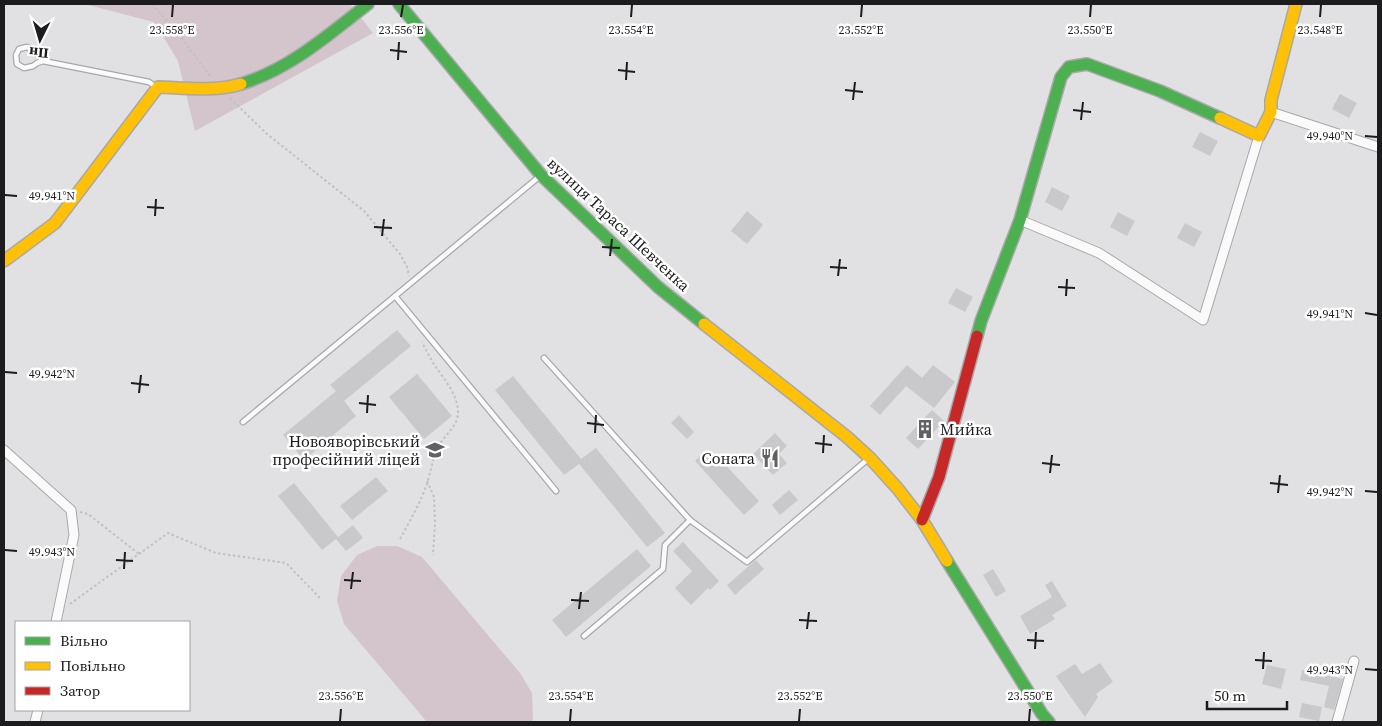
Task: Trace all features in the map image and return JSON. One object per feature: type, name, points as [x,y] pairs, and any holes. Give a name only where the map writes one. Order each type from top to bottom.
[{"type":"street","points":[[4,261],[55,222],[158,87],[219,88],[261,78],[279,70],[368,4]]},
{"type":"street","name":"вулиця Тараса Шевченка","points":[[398,4],[541,175],[658,287],[847,437],[870,458],[898,489],[922,520],[1042,714],[1049,722]]},
{"type":"street","points":[[1020,220],[1098,253],[1203,320],[1259,136],[1271,112],[1271,100],[1296,4]]},
{"type":"street","points":[[922,520],[939,477],[981,321],[1020,220],[1061,77],[1069,67],[1087,64],[1160,91],[1259,136]]},
{"type":"street","points":[[1271,112],[1378,147]]},
{"type":"street","points":[[4,450],[70,510],[74,535],[56,621]]},
{"type":"street","points":[[1337,722],[1354,661]]},
{"type":"lane","points":[[44,61],[27,46],[19,49],[16,55],[17,64],[24,68],[44,61],[149,82],[158,87]]},
{"type":"lane","points":[[243,422],[541,175]]},
{"type":"lane","points":[[395,296],[556,491]]},
{"type":"lane","points":[[544,358],[690,520],[747,562],[870,458]]},
{"type":"lane","points":[[584,636],[663,569],[665,545],[690,520]]},
{"type":"path","points":[[152,4],[177,32],[219,88],[267,134],[364,211],[400,254],[407,266],[409,276],[406,286]]},
{"type":"path","points":[[400,540],[420,502],[440,444],[453,426],[458,414],[452,392],[422,342]]},
{"type":"path","points":[[428,481],[434,497],[433,555]]},
{"type":"path","points":[[70,510],[88,514],[139,554]]},
{"type":"path","points":[[58,612],[168,533],[216,553],[286,563],[320,598]]},
{"type":"shaded area","points":[[84,4],[350,4],[373,33],[195,131],[178,61],[154,22]]},
{"type":"shaded area","points":[[377,546],[397,546],[422,557],[520,673],[532,693],[532,722],[427,722],[344,624],[337,601],[341,576],[357,555]]},
{"type":"building","points":[[1340,94],[1357,103],[1349,118],[1332,109]]},
{"type":"building","points":[[1200,132],[1218,141],[1210,156],[1192,147]]},
{"type":"building","points":[[1052,187],[1070,196],[1062,211],[1045,202]]},
{"type":"building","points":[[747,211],[763,225],[747,244],[731,231]]},
{"type":"building","points":[[1118,212],[1135,221],[1127,236],[1110,227]]},
{"type":"building","points":[[1185,223],[1202,232],[1194,247],[1177,238]]},
{"type":"building","points":[[956,288],[973,297],[965,312],[948,303]]},
{"type":"building","points":[[397,330],[411,346],[344,401],[356,416],[304,460],[283,435],[336,391],[330,385]]},
{"type":"building","points":[[907,365],[922,378],[933,365],[955,382],[934,408],[906,386],[880,415],[870,406]]},
{"type":"building","points":[[417,374],[452,416],[424,439],[389,397]]},
{"type":"building","points":[[513,376],[581,459],[596,448],[665,533],[647,547],[579,464],[564,475],[495,390]]},
{"type":"building","name":"Мийка","points":[[932,410],[944,421],[918,449],[906,438]]},
{"type":"building","points":[[679,415],[694,432],[687,439],[671,423]]},
{"type":"building","name":"Соната","points":[[775,433],[787,446],[779,454],[787,463],[773,475],[753,454]]},
{"type":"building","points":[[703,453],[715,465],[721,460],[759,501],[744,515],[695,461]]},
{"type":"building","points":[[376,477],[388,491],[352,520],[340,506]]},
{"type":"building","points":[[294,483],[338,537],[353,525],[363,538],[346,551],[336,539],[322,550],[278,496]]},
{"type":"building","points":[[789,490],[798,500],[780,515],[772,505]]},
{"type":"building","points":[[683,542],[719,581],[710,590],[708,588],[691,605],[675,588],[692,571],[673,551]]},
{"type":"building","points":[[637,549],[651,566],[566,637],[552,620]]},
{"type":"building","points":[[756,560],[764,569],[735,595],[727,585]]},
{"type":"building","points":[[993,569],[1006,591],[996,597],[983,575]]},
{"type":"building","points":[[1052,581],[1067,606],[1052,615],[1055,619],[1030,634],[1020,616],[1052,597],[1045,585]]},
{"type":"building","points":[[1100,663],[1113,682],[1096,694],[1098,697],[1085,717],[1056,676],[1075,664],[1082,674]]},
{"type":"building","points":[[1267,665],[1286,669],[1281,689],[1262,684]]},
{"type":"building","points":[[1302,670],[1343,679],[1334,710],[1324,707],[1329,686],[1300,680]]},
{"type":"building","points":[[1302,703],[1322,707],[1319,721],[1299,717]]},
{"type":"traffic: fast","points":[[241,84],[276,70],[308,50],[368,4]]},
{"type":"traffic: fast","points":[[399,4],[541,175],[658,287],[704,324]]},
{"type":"traffic: fast","points":[[977,336],[1020,220],[1061,77],[1069,67],[1087,64],[1160,91],[1220,118]]},
{"type":"traffic: fast","points":[[947,561],[1042,714],[1049,722]]},
{"type":"traffic: slow","points":[[1220,118],[1259,136],[1271,112],[1271,100],[1296,4]]},
{"type":"traffic: slow","points":[[4,261],[55,223],[158,87],[210,89],[241,84]]},
{"type":"traffic: slow","points":[[704,324],[847,437],[870,458],[898,489],[922,520],[947,561]]},
{"type":"traffic: jam","points":[[922,520],[939,477],[977,336]]},
{"type":"place","name":"Мийка","points":[[925,429]]},
{"type":"place","name":"Новояворівський професійний ліцей","points":[[435,450]]},
{"type":"place","name":"Соната","points":[[770,458]]}]
